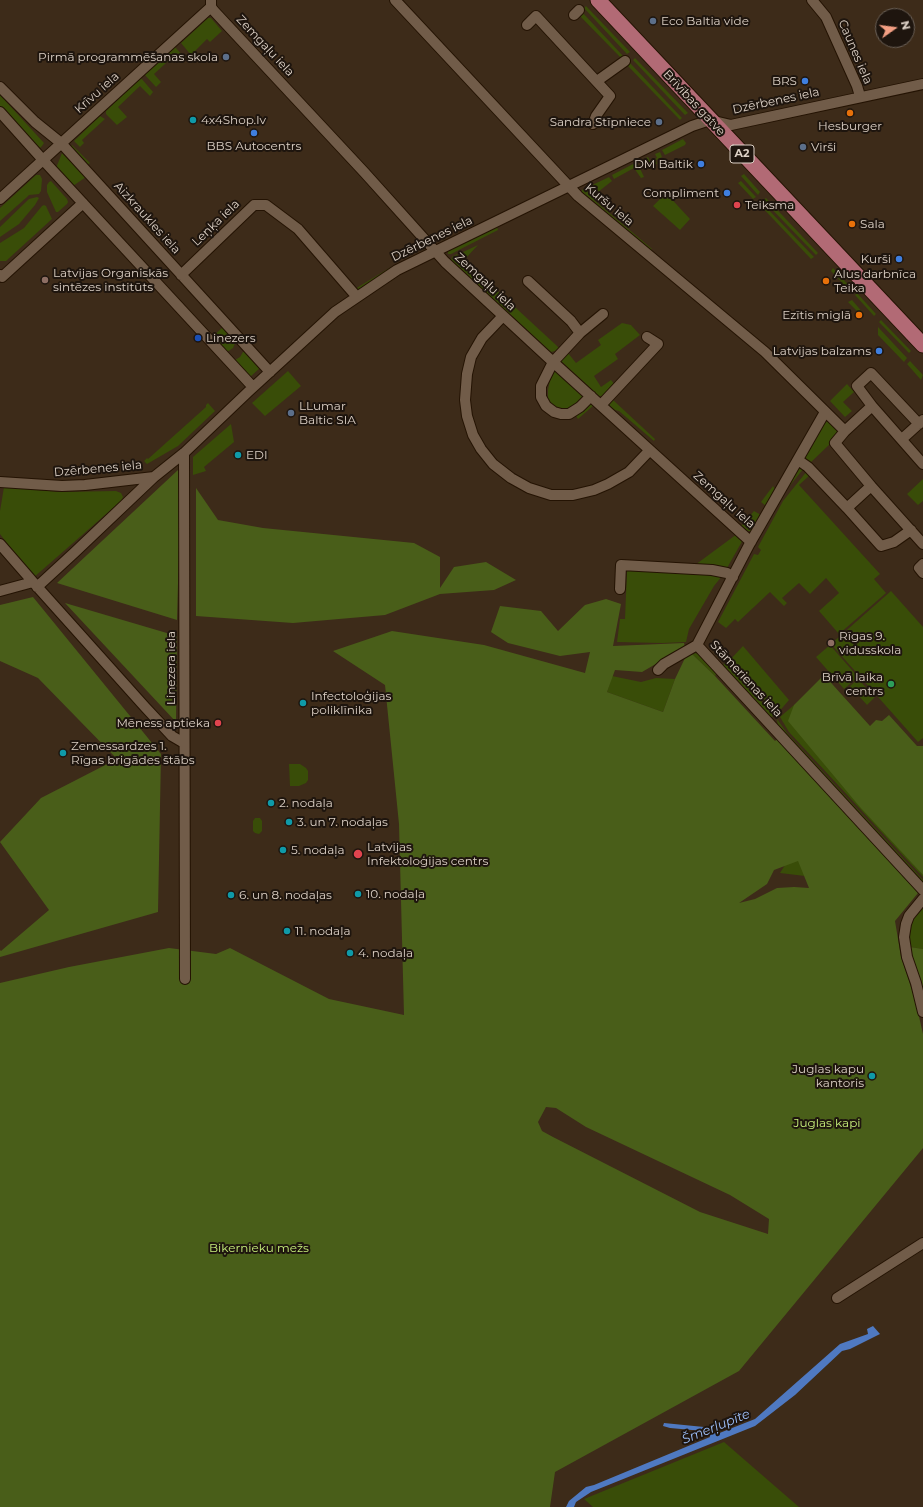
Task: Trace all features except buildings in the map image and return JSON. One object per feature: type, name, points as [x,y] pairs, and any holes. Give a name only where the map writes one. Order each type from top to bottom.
[{"type":"highway","name":"Brīvības gatve","points":[[598,0],[923,345]]},
{"type":"street","name":"Kuršu iela","points":[[395,0],[578,196],[765,352],[845,431]]},
{"type":"street","name":"Caunes iela","points":[[812,0],[826,17],[860,96]]},
{"type":"street","name":"Krīvu iela","points":[[0,199],[211,3]]},
{"type":"street","name":"Zemgaļu iela","points":[[211,3],[445,262],[751,542]]},
{"type":"street","points":[[527,25],[536,16],[597,80],[610,96],[596,116],[593,124]]},
{"type":"street","points":[[597,80],[625,61]]},
{"type":"street","name":"Dzērbenes iela","points":[[0,482],[62,486],[154,477],[184,453],[335,312],[397,270],[437,252],[692,126],[710,120],[731,125],[860,96],[923,84]]},
{"type":"street","name":"Aizkraukles iela","points":[[0,87],[35,122],[61,143],[270,372]]},
{"type":"street","points":[[0,112],[83,204],[253,387]]},
{"type":"street","points":[[0,275],[2,277],[83,204]]},
{"type":"street","name":"Leņķa iela","points":[[181,275],[254,205],[266,205],[298,229],[356,297]]},
{"type":"street","points":[[528,281],[571,321],[580,333]]},
{"type":"street","points":[[591,396],[580,407],[569,414],[561,414],[554,412],[546,406],[541,397],[540,386],[553,362],[580,333],[603,314]]},
{"type":"street","points":[[503,316],[482,338],[471,357],[467,374],[465,400],[467,416],[473,435],[493,464],[511,478],[529,488],[551,495],[573,495],[594,490],[629,472],[650,450]]},
{"type":"street","points":[[601,405],[658,344],[647,337]]},
{"type":"street","points":[[902,439],[921,422],[871,373],[856,386],[923,464]]},
{"type":"street","points":[[872,406],[845,431],[835,443],[923,544]]},
{"type":"street","name":"Stāmerienas iela","points":[[825,412],[751,542],[697,645],[923,890]]},
{"type":"street","name":"Linezera iela","points":[[184,453],[185,979]]},
{"type":"street","points":[[798,460],[808,467],[881,546],[894,542],[911,530]]},
{"type":"street","points":[[0,591],[35,584],[75,552],[154,477]]},
{"type":"street","points":[[847,508],[871,486]]},
{"type":"street","points":[[0,544],[172,736],[184,743]]},
{"type":"street","points":[[923,564],[919,568],[923,573]]},
{"type":"street","points":[[620,589],[621,565],[712,570],[727,572],[733,576]]},
{"type":"street","points":[[658,670],[664,664],[697,645]]},
{"type":"street","points":[[923,899],[909,916],[904,937],[923,1012]]},
{"type":"street","points":[[837,1298],[923,1243]]},
{"type":"green space","points":[[586,6],[630,52],[627,54],[584,8]]},
{"type":"green space","points":[[581,11],[624,57],[622,59],[578,14]]},
{"type":"green space","points":[[208,18],[211,18],[222,31],[210,42],[207,39],[191,55],[181,43]]},
{"type":"green space","points":[[175,47],[186,59],[184,61],[177,53],[154,74],[161,82],[156,87],[144,74]]},
{"type":"green space","points":[[635,58],[688,113],[685,115],[633,60]]},
{"type":"green space","points":[[630,63],[682,118],[680,120],[627,65]]},
{"type":"green space","points":[[141,78],[153,92],[150,96],[140,86],[118,107],[127,117],[117,125],[106,114],[106,111]]},
{"type":"green space","points":[[0,95],[44,143],[40,148],[0,106]]},
{"type":"green space","points":[[100,116],[105,119],[82,140],[84,143],[80,147],[74,141]]},
{"type":"green space","points":[[683,139],[686,143],[685,145],[665,155],[662,150]]},
{"type":"green space","points":[[72,145],[90,163],[87,165],[70,147]]},
{"type":"green space","points":[[660,152],[662,157],[656,160],[657,164],[650,165],[646,158],[648,157],[650,161],[657,158],[655,154]]},
{"type":"green space","points":[[62,153],[86,177],[73,186],[56,168]]},
{"type":"green space","points":[[637,162],[644,177],[641,178],[634,168],[614,179],[612,175]]},
{"type":"green space","points":[[744,174],[760,192],[758,195],[741,176]]},
{"type":"green space","points":[[36,175],[40,175],[42,179],[41,191],[39,194],[29,195],[0,221],[0,208]]},
{"type":"green space","points":[[609,177],[612,181],[598,192],[595,190],[592,192],[592,195],[596,199],[594,200],[652,249],[651,250],[582,192],[582,190]]},
{"type":"green space","points":[[51,181],[68,202],[58,212],[56,212],[47,192],[47,185]]},
{"type":"green space","points":[[741,181],[756,197],[753,199],[738,183]]},
{"type":"green space","points":[[666,193],[690,219],[680,230],[653,206]]},
{"type":"green space","points":[[39,198],[35,205],[19,224],[0,237],[0,227],[29,199]]},
{"type":"green space","points":[[766,198],[818,253],[816,255],[763,200]]},
{"type":"green space","points":[[761,202],[814,257],[811,259],[759,204]]},
{"type":"green space","points":[[44,205],[46,206],[52,219],[6,261],[0,261],[0,243],[24,228]]},
{"type":"green space","points":[[497,227],[498,230],[451,254],[448,254],[448,251]]},
{"type":"green space","points":[[478,245],[464,260],[559,348],[551,352],[451,260],[452,257],[457,254],[459,258],[462,256],[461,253]]},
{"type":"green space","points":[[391,267],[393,269],[358,292],[355,289]]},
{"type":"green space","points":[[833,268],[853,290],[851,292],[831,271]]},
{"type":"green space","points":[[857,293],[876,314],[874,316],[855,295]]},
{"type":"green space","points":[[852,300],[864,314],[862,316],[848,302]]},
{"type":"green space","points":[[881,320],[911,351],[909,353],[879,322]]},
{"type":"green space","points":[[622,323],[631,325],[640,335],[615,354],[618,359],[594,376],[601,387],[611,380],[615,385],[603,396],[599,396],[561,361],[561,358],[568,353],[576,363],[601,345],[598,340]]},
{"type":"green space","points":[[223,327],[236,341],[233,348],[227,352],[212,337]]},
{"type":"green space","points":[[878,327],[907,358],[904,362],[878,335]]},
{"type":"green space","points":[[243,352],[245,352],[260,368],[250,377],[235,360],[240,357]]},
{"type":"green space","points":[[910,361],[923,375],[921,380],[907,364]]},
{"type":"green space","points":[[555,368],[586,396],[585,399],[563,412],[551,405],[548,400],[551,375]]},
{"type":"green space","points":[[288,371],[301,386],[265,416],[252,403]]},
{"type":"green space","points":[[847,384],[854,392],[843,402],[852,411],[845,417],[830,401]]},
{"type":"green space","points":[[613,400],[655,439],[654,441],[619,411],[615,410],[609,405]]},
{"type":"green space","points":[[590,402],[594,405],[578,419],[575,414]]},
{"type":"green space","points":[[208,403],[215,411],[178,446],[147,464],[144,461],[206,407]]},
{"type":"green space","points":[[828,421],[841,430],[829,443],[830,444],[810,463],[807,463],[805,458],[806,455],[823,422]]},
{"type":"green space","points":[[231,424],[234,442],[204,467],[206,471],[193,475],[193,457]]},
{"type":"green space","points":[[798,468],[804,468],[784,493]]},
{"type":"green space","points":[[178,470],[181,473],[177,620],[57,583]]},
{"type":"green space","points":[[807,471],[810,475],[799,485],[880,574],[874,579],[886,593],[839,634],[819,611],[839,593],[826,578],[810,594],[799,583],[782,598],[787,603],[784,606],[770,592],[738,622],[735,619],[726,628],[718,622],[754,554],[758,555],[761,550],[758,547],[783,501]]},
{"type":"green space","points":[[923,479],[923,501],[918,505],[907,494]]},
{"type":"green space","points":[[773,486],[775,489],[766,506],[761,502]]},
{"type":"green space","points":[[4,487],[60,492],[116,491],[121,493],[123,497],[121,501],[33,578],[0,534],[0,511]]},
{"type":"green space","points":[[196,488],[218,520],[263,528],[414,543],[440,557],[440,588],[454,567],[486,562],[516,580],[494,590],[440,594],[385,615],[293,623],[196,616]]},
{"type":"green space","points":[[754,511],[761,515],[752,531],[748,531],[740,525],[742,525]]},
{"type":"green space","points":[[737,534],[744,538],[727,568],[695,565]]},
{"type":"green space","points":[[627,570],[722,576],[714,586],[689,629],[686,642],[617,642],[620,619],[625,619]]},
{"type":"green space","points":[[891,591],[923,627],[923,738],[918,742],[831,644]]},
{"type":"green space","points":[[33,597],[161,754],[158,912],[0,957],[0,950],[1,951],[49,910],[0,842],[41,798],[117,759],[38,678],[0,661],[0,605]]},
{"type":"green space","name":"Biķernieku mežs","points":[[606,599],[621,604],[613,646],[684,643],[685,647],[642,672],[615,670],[607,692],[663,712],[675,679],[685,658],[692,654],[715,676],[775,741],[778,738],[918,893],[895,921],[901,957],[915,999],[923,1034],[923,1148],[739,1371],[555,1472],[550,1507],[0,1507],[0,983],[69,967],[169,948],[216,954],[230,948],[329,999],[404,1015],[399,824],[385,685],[333,651],[392,631],[484,645],[585,673],[590,652],[560,656],[508,643],[491,632],[500,606],[541,611],[558,631],[585,605]],"holes":[[[798,861],[809,888],[777,888],[755,899],[739,903],[767,884],[774,870]],[[546,1107],[556,1108],[586,1127],[730,1195],[769,1219],[768,1234],[700,1212],[542,1131],[538,1122]]]},
{"type":"green space","points":[[65,603],[177,636],[176,722]]},
{"type":"green space","points":[[830,645],[858,677],[844,689],[816,657]]},
{"type":"green space","points":[[743,646],[789,700],[777,714],[728,662]]},
{"type":"green space","points":[[695,653],[701,655],[718,672],[715,676],[692,654]]},
{"type":"green space","points":[[725,663],[774,715],[772,717],[768,716],[722,666]]},
{"type":"green space","points":[[824,675],[870,726],[876,720],[882,721],[889,715],[917,746],[923,746],[923,875],[860,807],[788,721],[794,705]]},
{"type":"green space","points":[[612,676],[641,682],[656,678],[675,679],[663,712],[607,692]]},
{"type":"green space","points":[[858,679],[875,697],[867,705],[850,686]]},
{"type":"green space","points":[[794,705],[869,800],[861,807],[923,875],[923,877],[789,732],[780,717]]},
{"type":"green space","points":[[777,719],[787,733],[923,880],[923,885],[778,727]]},
{"type":"green space","points":[[289,764],[300,764],[306,768],[308,771],[308,780],[306,783],[299,786],[290,786]]},
{"type":"green space","points":[[255,818],[260,818],[262,821],[262,831],[259,834],[253,831],[253,821]]},
{"type":"green space","points":[[790,857],[807,864],[805,876],[780,873]]},
{"type":"green space","points":[[923,905],[923,949],[910,947],[909,933],[911,922]]},
{"type":"green space","points":[[910,947],[923,949],[923,996]]},
{"type":"green space","points":[[724,1442],[799,1507],[593,1507],[584,1499]]},
{"type":"water","points":[[873,1326],[880,1334],[850,1349],[842,1351],[795,1395],[755,1426],[591,1492],[576,1502],[574,1507],[566,1507],[569,1501],[586,1487],[710,1437],[709,1434],[703,1431],[670,1428],[663,1426],[664,1423],[704,1427],[717,1434],[755,1419],[840,1344],[868,1334],[867,1329]]},
{"type":"place","name":"Eco Baltia vide","points":[[653,21]]},
{"type":"place","name":"Pirmā programmēšanas skola","points":[[226,57]]},
{"type":"place","name":"BRS","points":[[805,81]]},
{"type":"place","name":"Hesburger","points":[[850,113]]},
{"type":"place","name":"4x4Shop.lv","points":[[193,120]]},
{"type":"place","name":"Sandra Stīpniece","points":[[659,122]]},
{"type":"place","name":"BBS Autocentrs","points":[[254,133]]},
{"type":"place","name":"Virši","points":[[803,147]]},
{"type":"place","name":"DM Baltik","points":[[701,164]]},
{"type":"place","name":"Compliment","points":[[727,193]]},
{"type":"place","name":"Teiksma","points":[[737,205]]},
{"type":"place","name":"Sala","points":[[852,224]]},
{"type":"place","name":"Kurši","points":[[899,259]]},
{"type":"place","name":"Latvijas Organiskās sintēzes institūts","points":[[45,280]]},
{"type":"place","name":"Alus darbnīca Teika","points":[[826,281]]},
{"type":"place","name":"Ezītis miglā","points":[[859,315]]},
{"type":"place","name":"Linezers","points":[[198,338]]},
{"type":"place","name":"Latvijas balzams","points":[[879,351]]},
{"type":"place","name":"LLumar Baltic SIA","points":[[291,413]]},
{"type":"place","name":"EDI","points":[[238,455]]},
{"type":"place","name":"Rīgas 9. vidusskola","points":[[831,643]]},
{"type":"place","name":"Brīvā laika centrs","points":[[891,684]]},
{"type":"place","name":"Infectoloģijas poliklīnika","points":[[303,703]]},
{"type":"place","name":"Mēness aptieka","points":[[218,723]]},
{"type":"place","name":"Zemessardzes 1. Rīgas brigādes štābs","points":[[63,753]]},
{"type":"place","name":"2. nodaļa","points":[[271,803]]},
{"type":"place","name":"3. un 7. nodaļas","points":[[289,822]]},
{"type":"place","name":"5. nodaļa","points":[[283,850]]},
{"type":"place","name":"Latvijas Infektoloģijas centrs","points":[[358,854]]},
{"type":"place","name":"10. nodaļa","points":[[358,894]]},
{"type":"place","name":"6. un 8. nodaļas","points":[[231,895]]},
{"type":"place","name":"11. nodaļa","points":[[287,931]]},
{"type":"place","name":"4. nodaļa","points":[[350,953]]},
{"type":"place","name":"Juglas kapu kantoris","points":[[872,1076]]},
{"type":"park label","name":"Juglas kapi","points":[[827,1123]]},
{"type":"water label","name":"Šmerļupīte","points":[[716,1427]]}]
